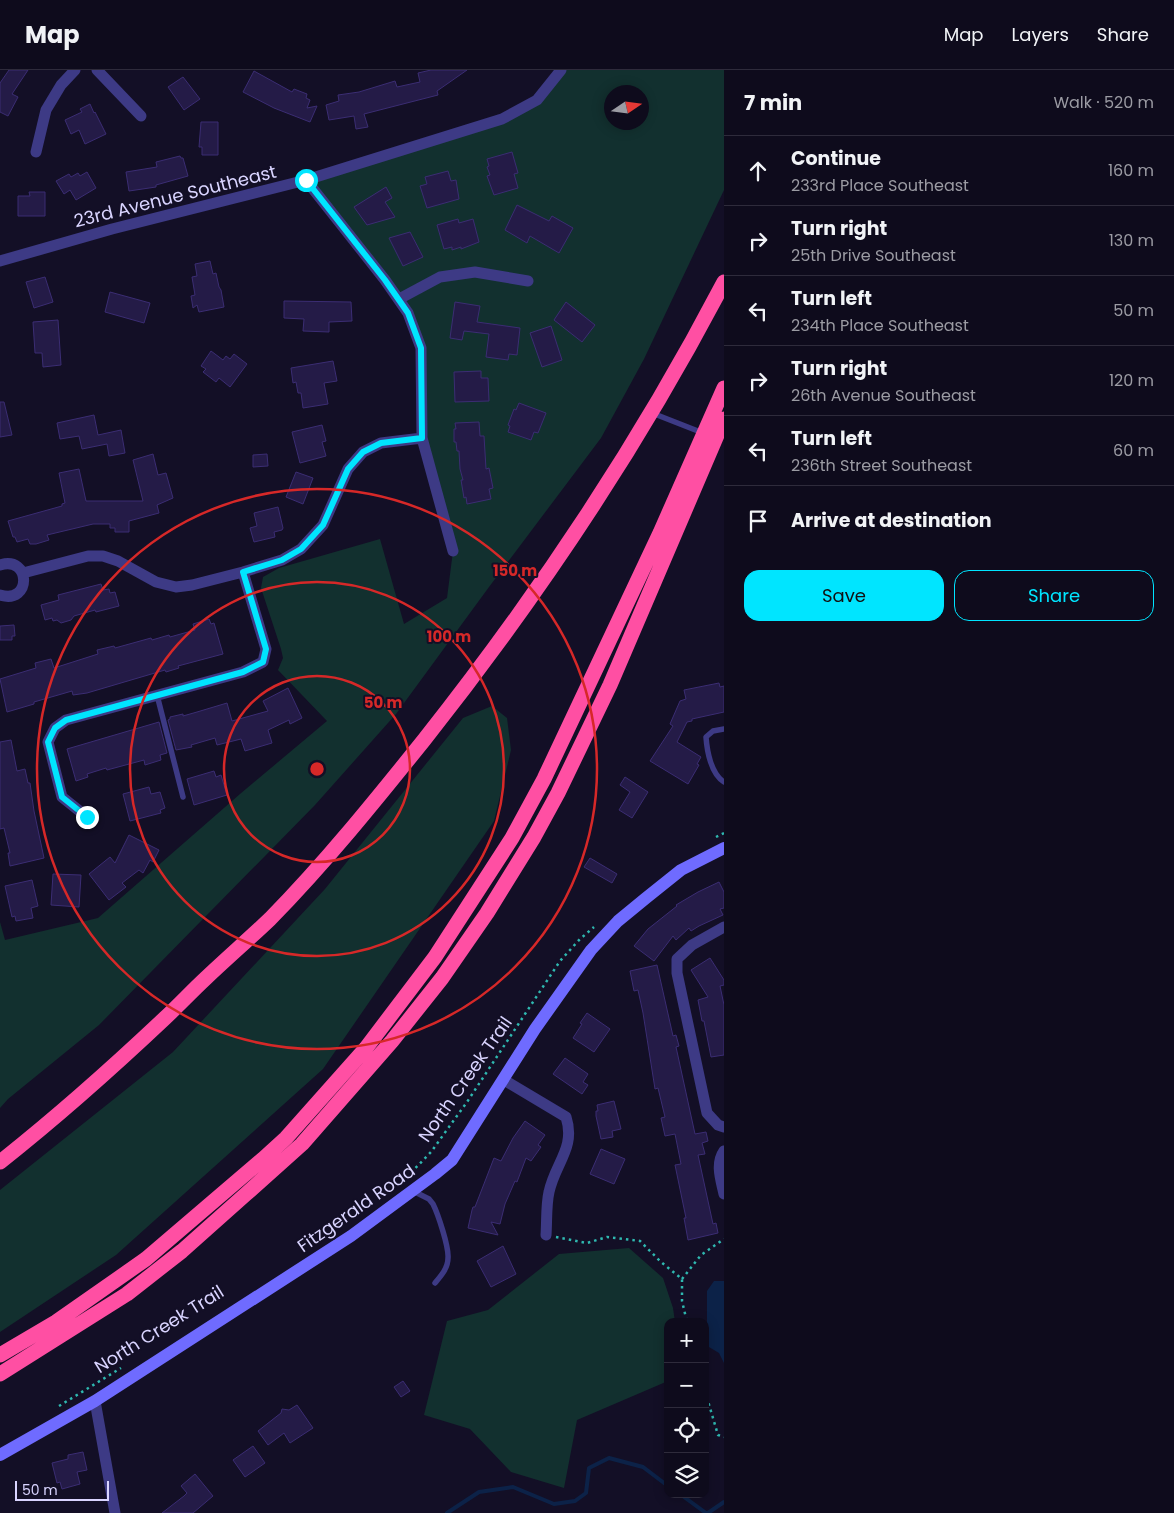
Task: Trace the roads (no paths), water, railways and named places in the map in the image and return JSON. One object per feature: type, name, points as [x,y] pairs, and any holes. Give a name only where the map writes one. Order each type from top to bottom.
[{"type":"highway","points":[[0,1162],[84,1092],[166,1018],[204,979],[270,918],[341,841],[396,775],[452,706],[538,589],[590,513],[652,413],[724,282]]},
{"type":"highway","points":[[1,1374],[5,1353],[56,1322],[146,1259],[286,1138],[366,1048],[435,957],[512,838],[544,779],[660,533],[724,388]]},
{"type":"highway","points":[[1,1374],[126,1294],[182,1251],[302,1144],[392,1041],[442,978],[534,837],[562,786],[610,685],[724,419]]},
{"type":"highway","points":[[0,1175],[99,1092],[182,1016],[188,1010],[204,979]]},
{"type":"street","points":[[36,152],[46,110],[61,85],[75,70]]},
{"type":"street","points":[[97,70],[141,116]]},
{"type":"street","name":"23rd Avenue Southeast","points":[[0,261],[112,228],[306,180],[502,119],[537,100],[561,70]]},
{"type":"street","points":[[306,180],[399,298],[408,313],[421,348],[422,438],[453,551]]},
{"type":"street","points":[[399,298],[440,277],[475,272],[528,281]]},
{"type":"street","points":[[23,573],[88,556],[103,556],[118,561],[156,582],[176,587],[192,585],[282,560],[301,549],[323,525],[348,469],[363,452],[381,443],[422,438]]},
{"type":"street","points":[[0,565],[10,563],[15,565],[23,573],[24,584],[17,594],[7,597],[0,595]]},
{"type":"street","points":[[87,817],[62,797],[48,742],[55,728],[66,720],[243,672],[263,662],[266,649],[243,572]]},
{"type":"street","name":"Fitzgerald Road","points":[[0,1455],[95,1401],[352,1236],[452,1160],[535,1029],[591,950],[618,921],[681,870],[724,848]]},
{"type":"street","points":[[724,927],[692,945],[677,959],[677,973],[707,1112],[718,1125],[724,1127]]},
{"type":"street","points":[[504,1080],[566,1117],[569,1126],[570,1138],[548,1192],[546,1235]]},
{"type":"street","points":[[724,1151],[719,1168],[724,1194]]},
{"type":"street","points":[[95,1401],[115,1513]]},
{"type":"lane","points":[[652,413],[703,433]]},
{"type":"lane","points":[[157,695],[183,797]]},
{"type":"lane","points":[[724,729],[713,731],[706,737],[713,767],[719,779],[724,782]]},
{"type":"lane","points":[[412,1191],[429,1199],[433,1204],[446,1247],[448,1260],[442,1275],[435,1283]]},
{"type":"water","points":[[714,1281],[724,1281],[724,1363],[719,1353],[709,1347],[707,1291]]},
{"type":"waterway","points":[[447,1513],[479,1492],[513,1487],[554,1504],[575,1501],[586,1493],[589,1468],[609,1458],[643,1467],[664,1483]]},
{"type":"waterway","points":[[685,1498],[706,1513]]},
{"type":"waterway","points":[[708,1513],[724,1502]]}]
